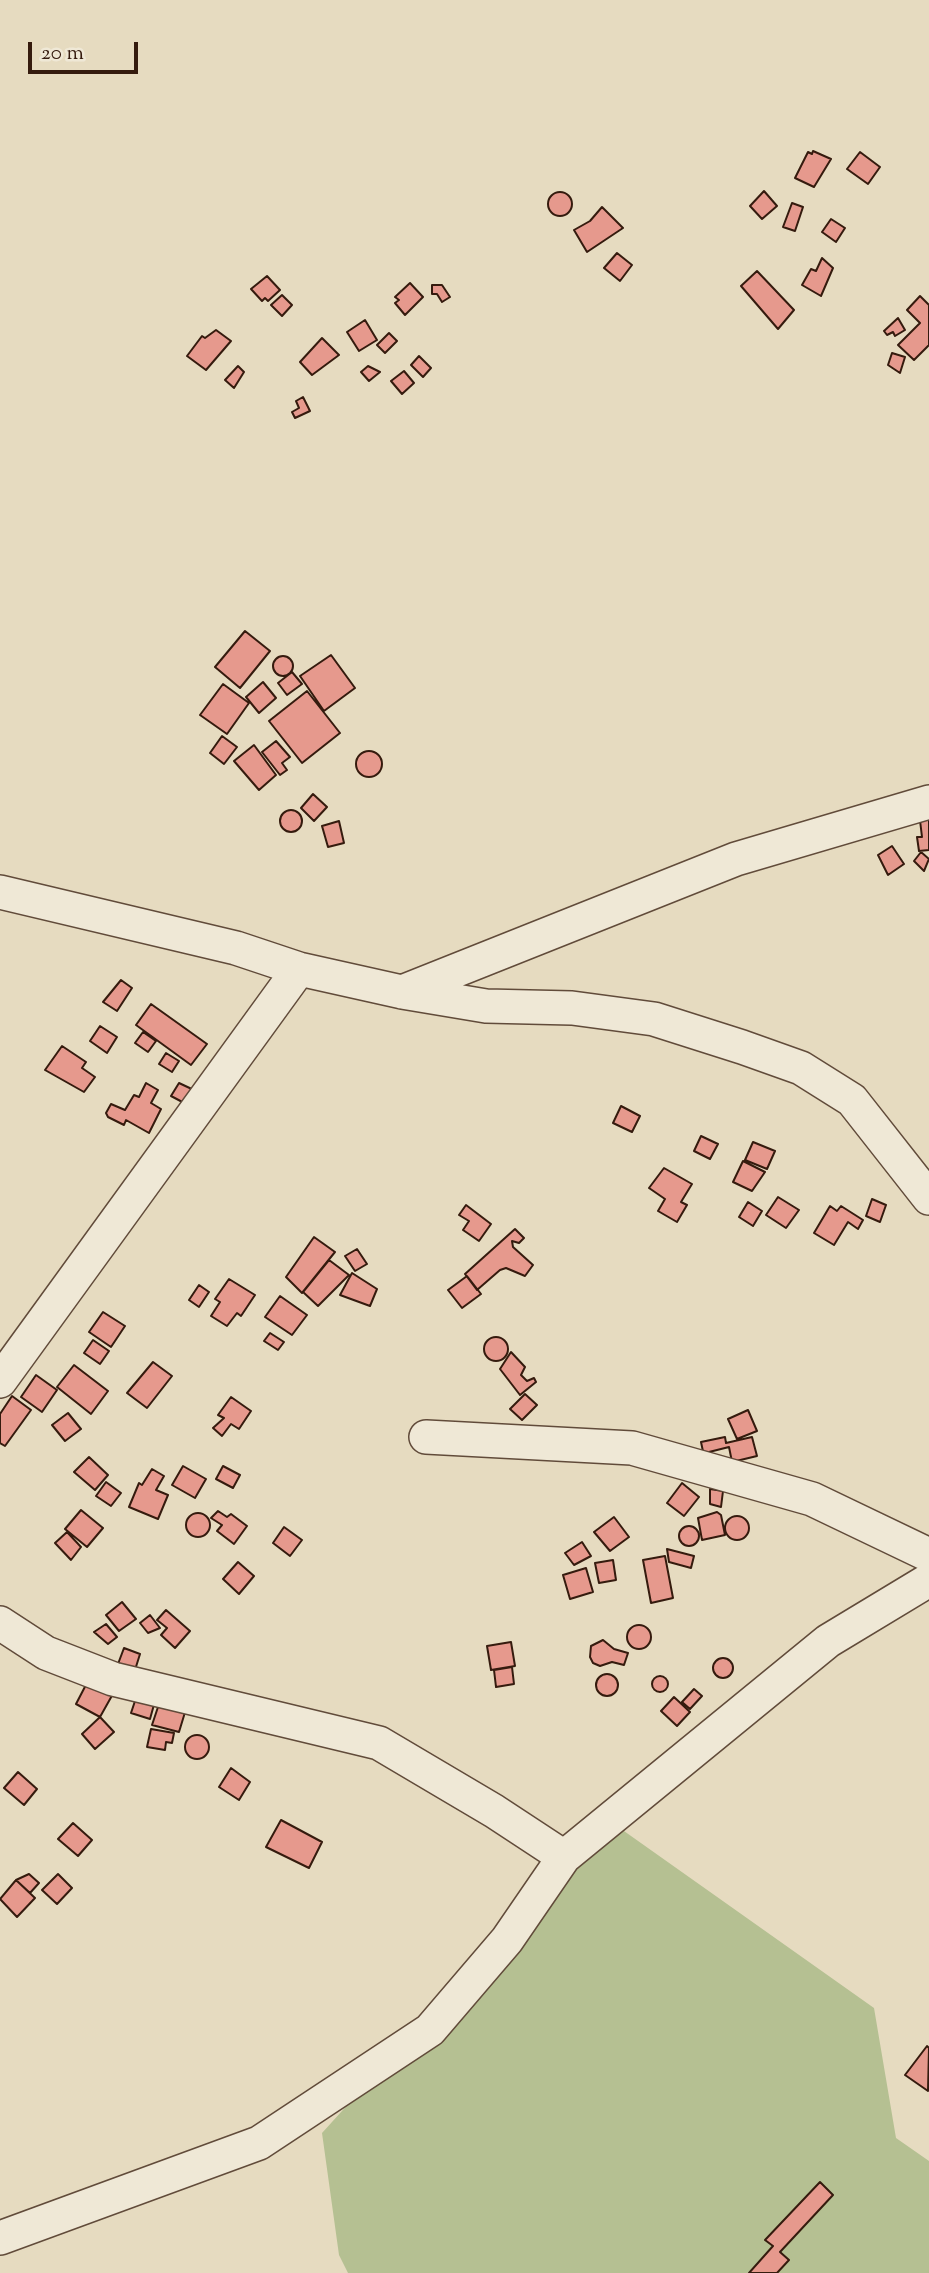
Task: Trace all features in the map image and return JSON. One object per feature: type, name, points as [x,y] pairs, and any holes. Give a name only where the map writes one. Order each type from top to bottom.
[{"type":"street","points":[[402,992],[736,859],[929,802]]},
{"type":"street","points":[[0,892],[236,947],[299,969],[402,992],[486,1006],[572,1008],[654,1019],[801,1068],[852,1100],[929,1198]]},
{"type":"street","points":[[0,1381],[299,969]]},
{"type":"street","points":[[426,1437],[632,1448],[812,1499],[929,1555]]},
{"type":"street","points":[[0,2238],[260,2143],[430,2030],[507,1940],[564,1857],[828,1641],[929,1580]]},
{"type":"street","points":[[0,1623],[46,1653],[113,1679],[379,1743],[494,1811],[564,1857]]},
{"type":"green space","points":[[607,1819],[874,2008],[896,2138],[929,2161],[929,2273],[348,2273],[339,2255],[322,2133]]},
{"type":"building","points":[[813,151],[831,159],[814,187],[795,178],[808,152],[812,154]]},
{"type":"building","points":[[860,152],[880,167],[868,184],[847,169]]},
{"type":"building","points":[[764,191],[777,206],[762,219],[750,206]]},
{"type":"building","points":[[560,192],[571,199],[572,204],[565,215],[560,216],[549,209],[548,204],[555,193]]},
{"type":"building","points":[[792,203],[803,207],[795,231],[783,227]]},
{"type":"building","points":[[602,207],[623,228],[587,252],[574,230],[590,221]]},
{"type":"building","points":[[831,219],[845,228],[836,242],[822,232]]},
{"type":"building","points":[[617,253],[632,265],[620,281],[604,268]]},
{"type":"building","points":[[822,258],[833,268],[821,296],[802,285],[811,269],[816,271]]},
{"type":"building","points":[[757,271],[794,310],[778,329],[741,286]]},
{"type":"building","points":[[267,276],[280,290],[268,301],[265,298],[262,301],[251,289]]},
{"type":"building","points":[[410,283],[423,297],[405,315],[395,303],[399,300],[395,297]]},
{"type":"building","points":[[432,285],[442,285],[450,297],[442,302],[437,294],[432,294]]},
{"type":"building","points":[[282,295],[292,305],[282,316],[271,305]]},
{"type":"building","points":[[920,296],[929,305],[929,345],[914,360],[898,345],[920,323],[907,310]]},
{"type":"building","points":[[898,318],[905,330],[895,336],[893,332],[887,335],[884,331]]},
{"type":"building","points":[[365,320],[377,340],[359,351],[347,332]]},
{"type":"building","points":[[216,330],[231,341],[206,370],[187,356],[202,336],[205,338]]},
{"type":"building","points":[[389,333],[397,341],[385,353],[377,345]]},
{"type":"building","points":[[322,338],[339,355],[312,375],[300,362]]},
{"type":"building","points":[[892,353],[905,357],[900,373],[888,365]]},
{"type":"building","points":[[419,356],[431,368],[423,377],[411,365]]},
{"type":"building","points":[[238,366],[244,372],[234,388],[225,380]]},
{"type":"building","points":[[368,366],[380,372],[369,381],[361,372]]},
{"type":"building","points":[[404,371],[414,383],[402,394],[391,381]]},
{"type":"building","points":[[303,397],[310,411],[295,418],[292,412],[299,408],[296,401]]},
{"type":"building","points":[[245,631],[270,651],[240,688],[215,667]]},
{"type":"building","points":[[331,655],[355,688],[324,711],[300,676]]},
{"type":"building","points":[[283,656],[290,659],[293,666],[290,673],[283,676],[276,673],[273,666],[276,659]]},
{"type":"building","points":[[292,672],[302,684],[287,695],[278,683]]},
{"type":"building","points":[[263,682],[276,698],[259,713],[246,697]]},
{"type":"building","points":[[223,684],[249,703],[227,734],[200,715]]},
{"type":"building","points":[[307,691],[340,733],[302,763],[269,721]]},
{"type":"building","points":[[222,736],[237,747],[224,764],[210,753]]},
{"type":"building","points":[[276,741],[290,757],[282,763],[287,770],[280,775],[262,752]]},
{"type":"building","points":[[254,745],[276,775],[259,790],[234,761]]},
{"type":"building","points":[[369,751],[378,755],[382,764],[378,773],[369,777],[360,773],[356,764],[360,755]]},
{"type":"building","points":[[313,794],[327,807],[314,821],[301,808]]},
{"type":"building","points":[[291,810],[299,813],[302,821],[299,829],[291,832],[283,829],[280,821],[283,813]]},
{"type":"building","points":[[929,811],[929,850],[919,851],[917,837],[922,837],[919,812]]},
{"type":"building","points":[[339,821],[344,843],[328,847],[322,826]]},
{"type":"building","points":[[892,846],[904,864],[888,875],[878,855]]},
{"type":"building","points":[[921,852],[929,859],[924,871],[914,861]]},
{"type":"building","points":[[121,980],[132,988],[117,1011],[103,1002]]},
{"type":"building","points":[[151,1004],[207,1044],[191,1065],[136,1025]]},
{"type":"building","points":[[100,1026],[117,1037],[107,1053],[90,1041]]},
{"type":"building","points":[[143,1032],[156,1041],[148,1052],[135,1043]]},
{"type":"building","points":[[62,1046],[86,1062],[82,1068],[95,1077],[84,1092],[45,1070]]},
{"type":"building","points":[[166,1053],[179,1061],[172,1072],[159,1064]]},
{"type":"building","points":[[146,1083],[158,1090],[151,1103],[161,1109],[149,1133],[126,1120],[124,1125],[108,1117],[106,1113],[111,1104],[125,1110],[134,1095],[139,1097]]},
{"type":"building","points":[[179,1083],[196,1091],[188,1105],[171,1096]]},
{"type":"building","points":[[621,1106],[640,1116],[632,1132],[613,1123]]},
{"type":"building","points":[[701,1136],[718,1144],[710,1159],[694,1151]]},
{"type":"building","points":[[753,1142],[775,1151],[767,1169],[745,1160]]},
{"type":"building","points":[[743,1161],[765,1172],[752,1191],[733,1182]]},
{"type":"building","points":[[664,1168],[692,1184],[681,1202],[687,1205],[677,1222],[658,1211],[665,1199],[649,1188]]},
{"type":"building","points":[[778,1197],[799,1210],[786,1228],[766,1215]]},
{"type":"building","points":[[872,1199],[886,1205],[880,1222],[866,1216]]},
{"type":"building","points":[[748,1202],[762,1211],[753,1226],[739,1217]]},
{"type":"building","points":[[466,1205],[491,1224],[479,1241],[463,1230],[469,1221],[459,1215]]},
{"type":"building","points":[[830,1206],[837,1211],[841,1206],[863,1220],[858,1229],[848,1222],[834,1245],[814,1233]]},
{"type":"building","points":[[515,1229],[524,1238],[519,1243],[512,1241],[513,1247],[533,1265],[525,1276],[506,1268],[500,1270],[477,1290],[465,1274]]},
{"type":"building","points":[[314,1237],[335,1252],[302,1293],[286,1277]]},
{"type":"building","points":[[357,1249],[367,1264],[355,1271],[345,1256]]},
{"type":"building","points":[[329,1260],[349,1275],[318,1306],[303,1292]]},
{"type":"building","points":[[352,1273],[377,1289],[370,1306],[340,1295]]},
{"type":"building","points":[[467,1276],[481,1294],[462,1308],[448,1290]]},
{"type":"building","points":[[229,1279],[255,1295],[241,1316],[237,1313],[227,1326],[211,1316],[220,1302],[215,1299]]},
{"type":"building","points":[[199,1285],[209,1292],[199,1307],[189,1300]]},
{"type":"building","points":[[280,1296],[307,1315],[292,1335],[265,1317]]},
{"type":"building","points":[[103,1312],[125,1326],[111,1347],[89,1332]]},
{"type":"building","points":[[270,1333],[284,1342],[278,1350],[264,1341]]},
{"type":"building","points":[[496,1337],[505,1340],[508,1349],[505,1358],[496,1361],[487,1358],[484,1349],[487,1340]]},
{"type":"building","points":[[93,1340],[109,1351],[100,1364],[84,1353]]},
{"type":"building","points":[[511,1352],[525,1367],[521,1375],[527,1381],[534,1378],[536,1382],[520,1395],[500,1369]]},
{"type":"building","points":[[153,1362],[172,1376],[147,1408],[127,1393]]},
{"type":"building","points":[[74,1365],[108,1391],[91,1414],[57,1387]]},
{"type":"building","points":[[36,1375],[57,1390],[42,1412],[21,1397]]},
{"type":"building","points":[[525,1394],[537,1405],[522,1420],[510,1409]]},
{"type":"building","points":[[12,1396],[31,1410],[5,1446],[0,1443],[0,1414]]},
{"type":"building","points":[[231,1397],[251,1411],[239,1429],[231,1424],[222,1436],[213,1428],[224,1418],[218,1415]]},
{"type":"building","points":[[748,1410],[757,1431],[737,1439],[728,1419]]},
{"type":"building","points":[[68,1413],[81,1429],[65,1441],[52,1425]]},
{"type":"building","points":[[725,1437],[726,1443],[752,1437],[757,1456],[732,1462],[729,1447],[709,1452],[711,1460],[705,1461],[701,1442]]},
{"type":"building","points":[[89,1457],[108,1475],[95,1490],[74,1472]]},
{"type":"building","points":[[183,1466],[206,1479],[195,1498],[172,1485]]},
{"type":"building","points":[[223,1466],[240,1475],[233,1488],[216,1479]]},
{"type":"building","points":[[152,1469],[164,1476],[156,1490],[168,1495],[158,1519],[129,1507],[139,1483],[142,1485]]},
{"type":"building","points":[[106,1482],[121,1493],[111,1506],[96,1496]]},
{"type":"building","points":[[682,1483],[699,1497],[684,1516],[667,1503]]},
{"type":"building","points":[[710,1489],[723,1491],[721,1507],[710,1504]]},
{"type":"building","points":[[81,1510],[103,1528],[87,1547],[65,1529]]},
{"type":"building","points":[[218,1511],[227,1517],[231,1514],[247,1526],[234,1544],[217,1531],[222,1525],[211,1518]]},
{"type":"building","points":[[717,1512],[721,1515],[725,1535],[702,1540],[698,1518]]},
{"type":"building","points":[[198,1513],[209,1520],[210,1525],[203,1536],[198,1537],[187,1530],[186,1525],[193,1514]]},
{"type":"building","points":[[737,1516],[748,1523],[749,1528],[742,1539],[737,1540],[726,1533],[725,1528],[732,1517]]},
{"type":"building","points":[[614,1517],[629,1537],[610,1551],[594,1532]]},
{"type":"building","points":[[689,1526],[696,1529],[699,1536],[696,1543],[689,1546],[682,1543],[679,1536],[682,1529]]},
{"type":"building","points":[[284,1527],[302,1540],[290,1556],[273,1543]]},
{"type":"building","points":[[67,1532],[81,1547],[71,1560],[55,1543]]},
{"type":"building","points":[[582,1542],[591,1556],[574,1565],[565,1553]]},
{"type":"building","points":[[667,1549],[694,1556],[691,1568],[669,1562]]},
{"type":"building","points":[[665,1556],[673,1598],[651,1603],[643,1560]]},
{"type":"building","points":[[613,1560],[616,1580],[599,1583],[595,1563]]},
{"type":"building","points":[[238,1562],[254,1576],[239,1594],[223,1579]]},
{"type":"building","points":[[586,1568],[593,1592],[570,1599],[563,1575]]},
{"type":"building","points":[[122,1602],[136,1619],[119,1631],[106,1615]]},
{"type":"building","points":[[166,1610],[190,1631],[175,1648],[161,1635],[167,1628],[157,1620]]},
{"type":"building","points":[[150,1615],[160,1628],[148,1633],[140,1623]]},
{"type":"building","points":[[106,1624],[117,1637],[108,1644],[94,1632]]},
{"type":"building","points":[[639,1625],[647,1629],[651,1637],[647,1645],[639,1649],[631,1645],[627,1637],[631,1629]]},
{"type":"building","points":[[603,1640],[614,1649],[628,1653],[624,1665],[612,1662],[600,1666],[593,1663],[590,1657],[591,1646]]},
{"type":"building","points":[[511,1642],[515,1666],[491,1670],[487,1646]]},
{"type":"building","points":[[124,1648],[140,1654],[135,1670],[118,1664]]},
{"type":"building","points":[[723,1658],[730,1661],[733,1668],[730,1675],[723,1678],[716,1675],[713,1668],[716,1661]]},
{"type":"building","points":[[512,1667],[514,1684],[496,1687],[494,1670]]},
{"type":"building","points":[[607,1674],[617,1681],[618,1685],[611,1695],[607,1696],[597,1689],[596,1685],[603,1675]]},
{"type":"building","points":[[657,1676],[663,1676],[668,1684],[666,1690],[657,1692],[652,1687],[652,1681]]},
{"type":"building","points":[[89,1679],[114,1692],[100,1717],[76,1704]]},
{"type":"building","points":[[694,1689],[702,1696],[690,1709],[682,1702]]},
{"type":"building","points":[[137,1695],[155,1701],[150,1719],[131,1713]]},
{"type":"building","points":[[674,1697],[690,1712],[677,1726],[661,1711]]},
{"type":"building","points":[[160,1701],[186,1709],[179,1732],[152,1725]]},
{"type":"building","points":[[100,1717],[114,1732],[95,1749],[82,1734]]},
{"type":"building","points":[[151,1729],[174,1733],[172,1743],[166,1742],[165,1750],[147,1747]]},
{"type":"building","points":[[197,1735],[208,1742],[209,1747],[202,1758],[197,1759],[186,1752],[185,1747],[192,1736]]},
{"type":"building","points":[[231,1768],[250,1782],[239,1800],[219,1787]]},
{"type":"building","points":[[18,1772],[37,1789],[24,1805],[4,1788]]},
{"type":"building","points":[[281,1820],[322,1842],[309,1868],[266,1847]]},
{"type":"building","points":[[73,1823],[92,1840],[78,1856],[58,1839]]},
{"type":"building","points":[[29,1874],[39,1883],[30,1893],[16,1880]]},
{"type":"building","points":[[58,1874],[72,1888],[57,1904],[42,1890]]},
{"type":"building","points":[[16,1880],[35,1898],[17,1917],[0,1899]]},
{"type":"building","points":[[927,2046],[929,2048],[928,2091],[905,2075]]},
{"type":"building","points":[[820,2182],[833,2195],[780,2252],[789,2260],[777,2273],[749,2273],[773,2246],[765,2240]]}]
